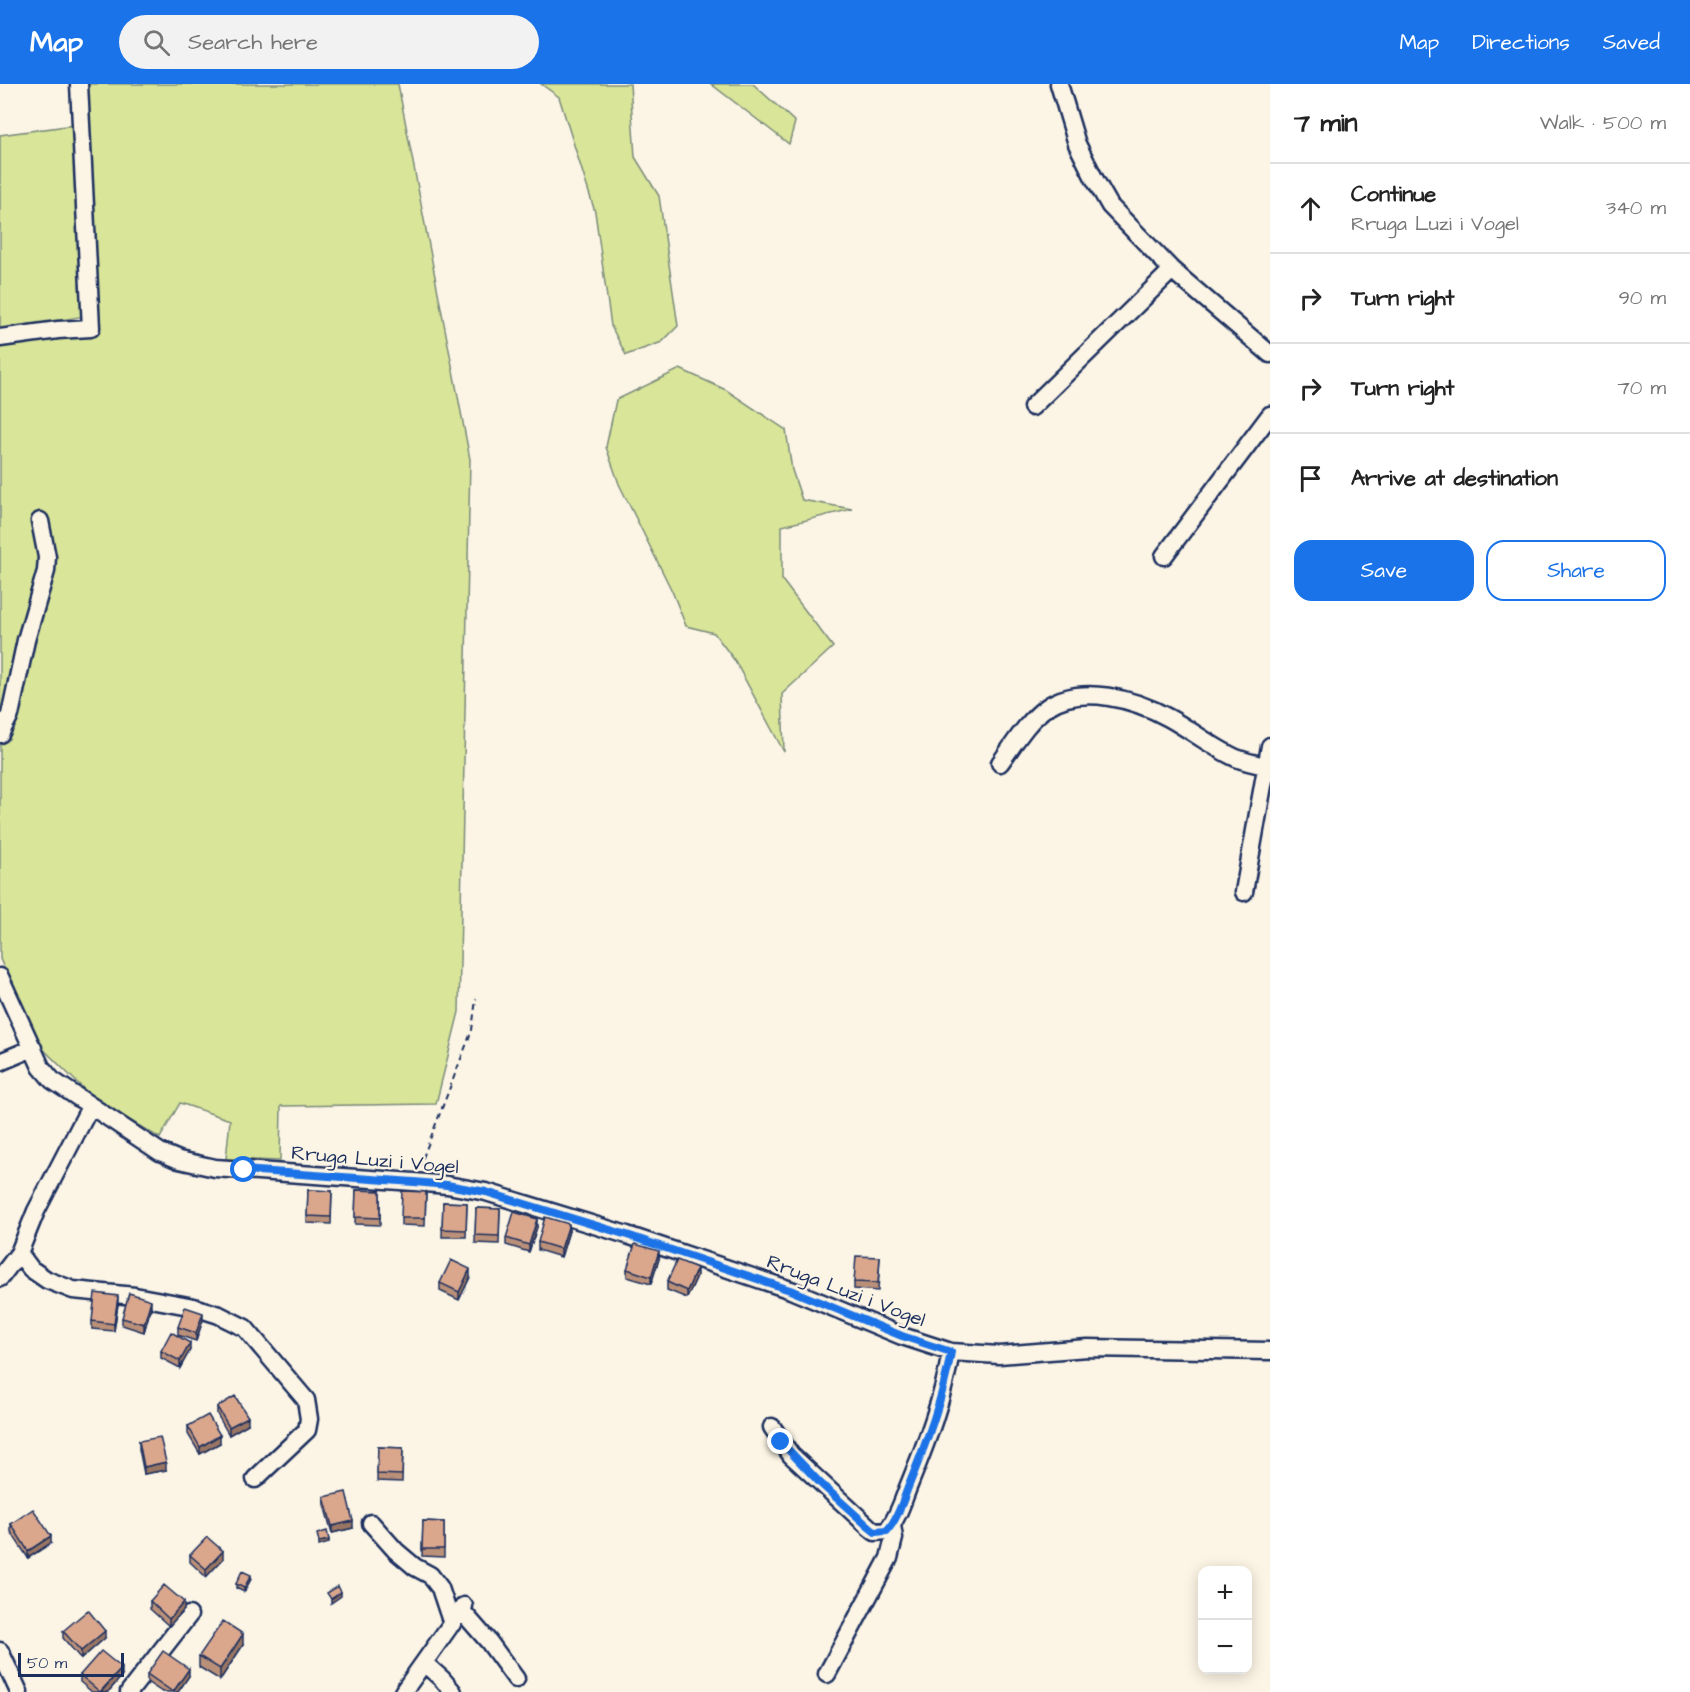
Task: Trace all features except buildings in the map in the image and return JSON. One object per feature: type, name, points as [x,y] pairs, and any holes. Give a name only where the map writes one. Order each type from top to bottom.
[{"type":"street","points":[[0,339],[58,330],[90,328],[79,84]]},
{"type":"street","points":[[1059,84],[1077,144],[1110,206],[1172,270],[1270,354]]},
{"type":"street","points":[[1032,407],[1172,270]]},
{"type":"street","points":[[1164,556],[1270,415]]},
{"type":"street","points":[[0,734],[10,715],[46,571],[47,557],[40,521]]},
{"type":"street","points":[[1000,763],[1045,708],[1060,699],[1079,695],[1099,695],[1144,707],[1166,716],[1233,757],[1266,766]]},
{"type":"street","points":[[1244,892],[1270,746]]},
{"type":"street","name":"Rruga Luzi i Vogel","points":[[0,977],[41,1067],[52,1080],[160,1152],[196,1165],[447,1185],[486,1192],[627,1235],[790,1290],[902,1336],[951,1352],[999,1355],[1087,1348],[1270,1350]]},
{"type":"street","points":[[0,1062],[33,1048]]},
{"type":"street","points":[[0,1278],[19,1253],[36,1211],[90,1107]]},
{"type":"street","points":[[19,1253],[31,1269],[47,1280],[73,1290],[135,1296],[194,1307],[219,1315],[245,1328],[306,1401],[309,1419],[307,1431],[255,1479]]},
{"type":"street","points":[[772,1427],[791,1455],[870,1528],[875,1532],[887,1531],[892,1526],[932,1429],[951,1352]]},
{"type":"street","points":[[371,1523],[396,1551],[415,1567],[430,1575],[459,1613],[489,1642],[516,1678]]},
{"type":"street","points":[[827,1674],[889,1558],[894,1538],[892,1526]]},
{"type":"street","points":[[403,1692],[459,1613]]},
{"type":"street","points":[[129,1692],[189,1615]]},
{"type":"street","points":[[0,1651],[19,1692]]},
{"type":"street","points":[[424,1663],[442,1678],[453,1692]]},
{"type":"path","points":[[414,1182],[472,1030],[476,999]]},
{"type":"green space","points":[[73,84],[398,84],[470,459],[459,1012],[436,1104],[281,1106],[280,1161],[226,1159],[230,1120],[180,1103],[160,1138],[95,1100],[38,1044],[0,959],[0,741],[41,563],[0,723],[0,344],[94,336],[91,315],[0,330],[0,135],[74,125]]},
{"type":"green space","points":[[541,84],[630,84],[635,157],[659,196],[678,326],[662,342],[626,355],[611,326],[595,212],[559,97]]},
{"type":"green space","points":[[711,84],[753,84],[795,122],[789,144]]},
{"type":"green space","points":[[680,369],[726,390],[786,430],[792,470],[802,500],[852,509],[782,526],[782,580],[833,647],[782,694],[784,752],[735,661],[714,633],[686,626],[672,591],[619,484],[606,447],[616,400]]},
{"type":"route","points":[[244,1170],[394,1180],[447,1185],[486,1192],[627,1235],[790,1290],[902,1336],[951,1352],[932,1429],[898,1513],[887,1531],[875,1532],[870,1528],[791,1455],[781,1442]]}]
